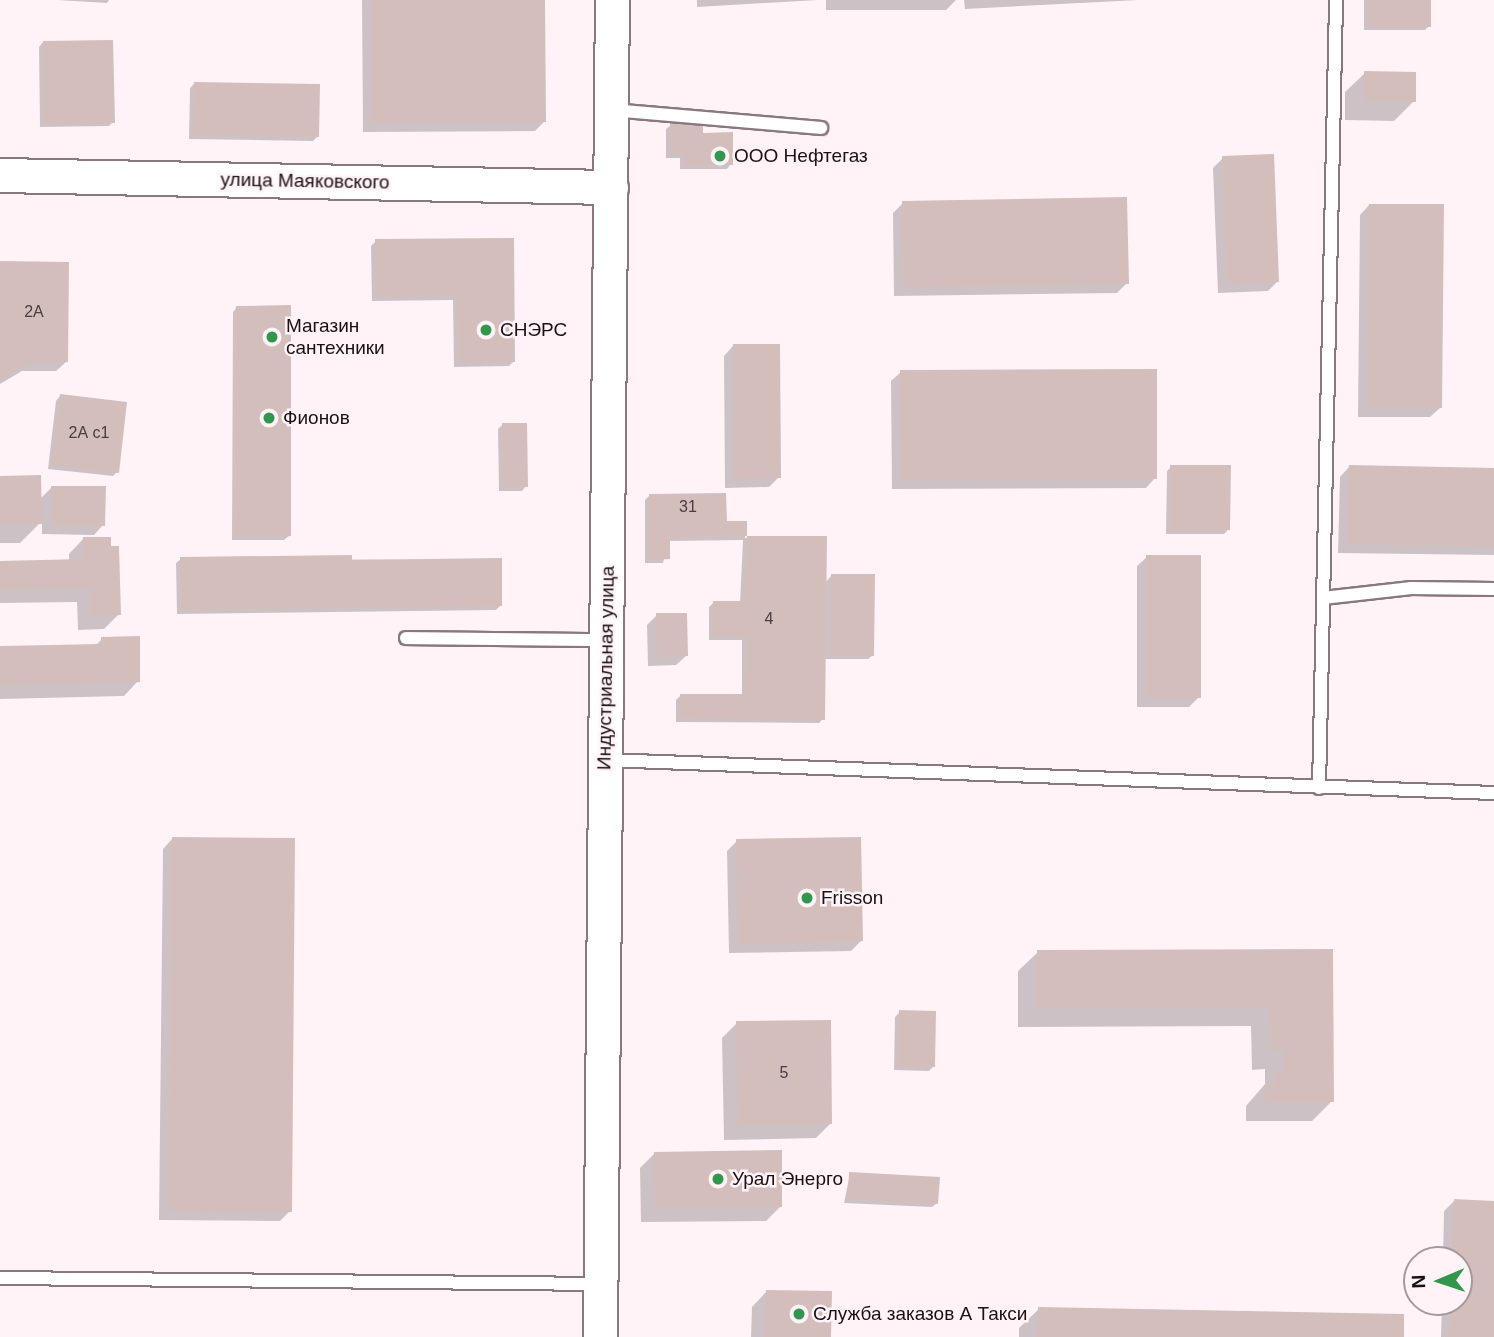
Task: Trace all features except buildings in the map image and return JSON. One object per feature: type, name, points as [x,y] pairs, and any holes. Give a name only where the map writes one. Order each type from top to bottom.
[{"type":"street","name":"Индустриальная улица","points":[[600,1337],[612,0]]},
{"type":"street","name":"улица Маяковского","points":[[0,175],[611,187]]},
{"type":"lane","points":[[1319,788],[1336,0]]},
{"type":"lane","points":[[611,110],[821,128]]},
{"type":"lane","points":[[1323,598],[1411,588],[1494,589]]},
{"type":"lane","points":[[406,638],[606,640]]},
{"type":"lane","points":[[605,760],[1494,793]]},
{"type":"lane","points":[[0,1278],[600,1284]]},
{"type":"place","name":"ООО Нефтегаз","points":[[720,156]]},
{"type":"place","name":"СНЭРС","points":[[486,330]]},
{"type":"place","name":"Магазин сантехники","points":[[272,337]]},
{"type":"place","name":"Фионов","points":[[269,418]]},
{"type":"place","name":"Frisson","points":[[807,898]]},
{"type":"place","name":"Урал Энерго","points":[[718,1179]]},
{"type":"place","name":"Служба заказов А Такси","points":[[799,1314]]}]
